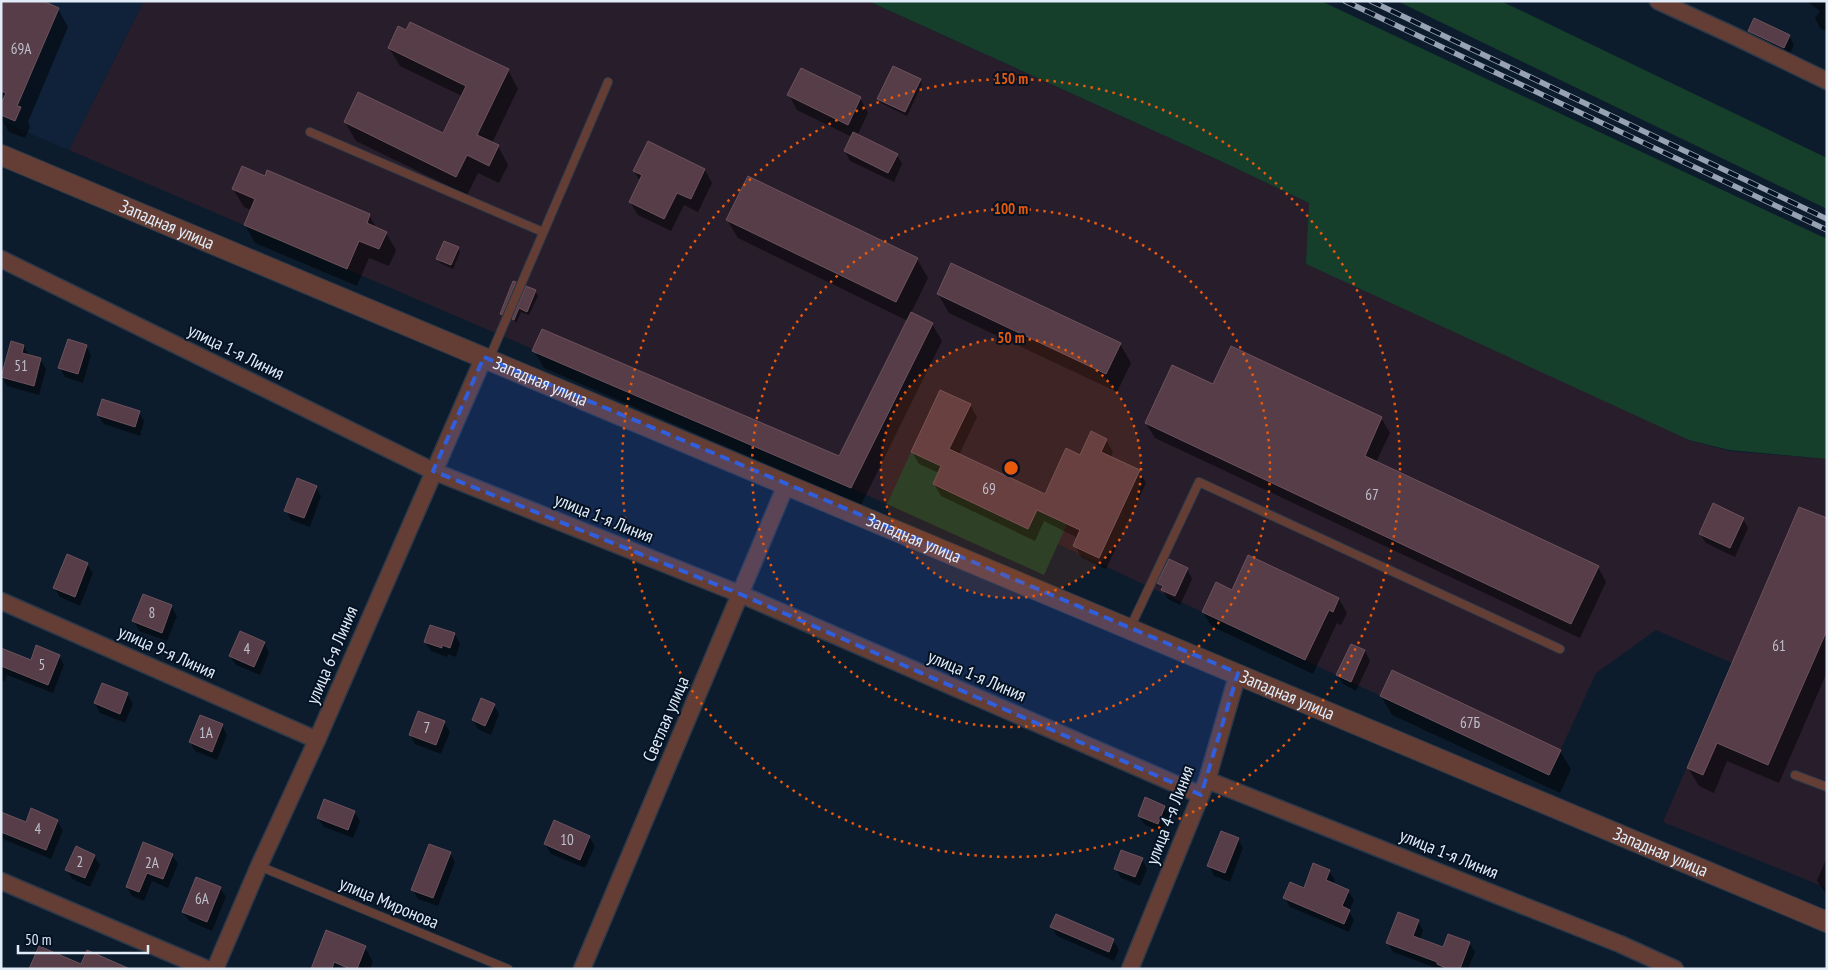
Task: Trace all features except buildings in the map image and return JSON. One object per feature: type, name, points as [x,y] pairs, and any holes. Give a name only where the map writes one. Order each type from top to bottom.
[{"type":"street","points":[[1658,1],[1827,81]]},
{"type":"street","name":"Западная улица","points":[[1,154],[1827,922]]},
{"type":"street","name":"улица 1-я Линия","points":[[1,259],[433,471],[740,594],[1204,787],[1611,940],[1675,969]]},
{"type":"street","name":"улица 6-я Линия","points":[[215,969],[259,866],[317,740],[433,471],[487,358]]},
{"type":"street","name":"Светлая улица","points":[[582,969],[786,484]]},
{"type":"street","name":"улица 9-я Линия","points":[[1,601],[317,740]]},
{"type":"street","name":"улица 4-я Линия","points":[[1130,969],[1204,787],[1238,673]]},
{"type":"street","points":[[1,881],[207,969]]},
{"type":"lane","points":[[487,358],[608,82]]},
{"type":"lane","points":[[310,132],[543,232]]},
{"type":"lane","points":[[1130,628],[1199,482],[1560,649]]},
{"type":"lane","points":[[1795,775],[1827,788]]},
{"type":"lane","name":"улица Миронова","points":[[259,866],[508,969]]},
{"type":"highlighted area","points":[[484,357],[1238,673],[1201,795],[740,594],[433,471]]},
{"type":"shaded area","points":[[1,1],[144,1],[69,150],[1,121]]},
{"type":"shaded area","points":[[144,1],[868,1],[1309,203],[1689,440],[1729,451],[1827,459],[1827,888],[1663,822],[1732,663],[1656,630],[1596,673],[1549,775],[1058,544],[1044,575],[851,488],[533,349],[69,150]]},
{"type":"green space","points":[[868,1],[1321,1],[1827,239],[1827,459],[1729,450],[1689,440],[1306,264],[1309,203]]},
{"type":"green space","points":[[1397,1],[1501,1],[1827,158],[1827,209]]},
{"type":"green space","points":[[911,452],[941,466],[933,485],[1028,529],[1037,510],[1067,524],[1044,575],[887,504]]},
{"type":"railway","points":[[1345,1],[1827,230]]},
{"type":"railway","points":[[1371,1],[1827,219]]}]
